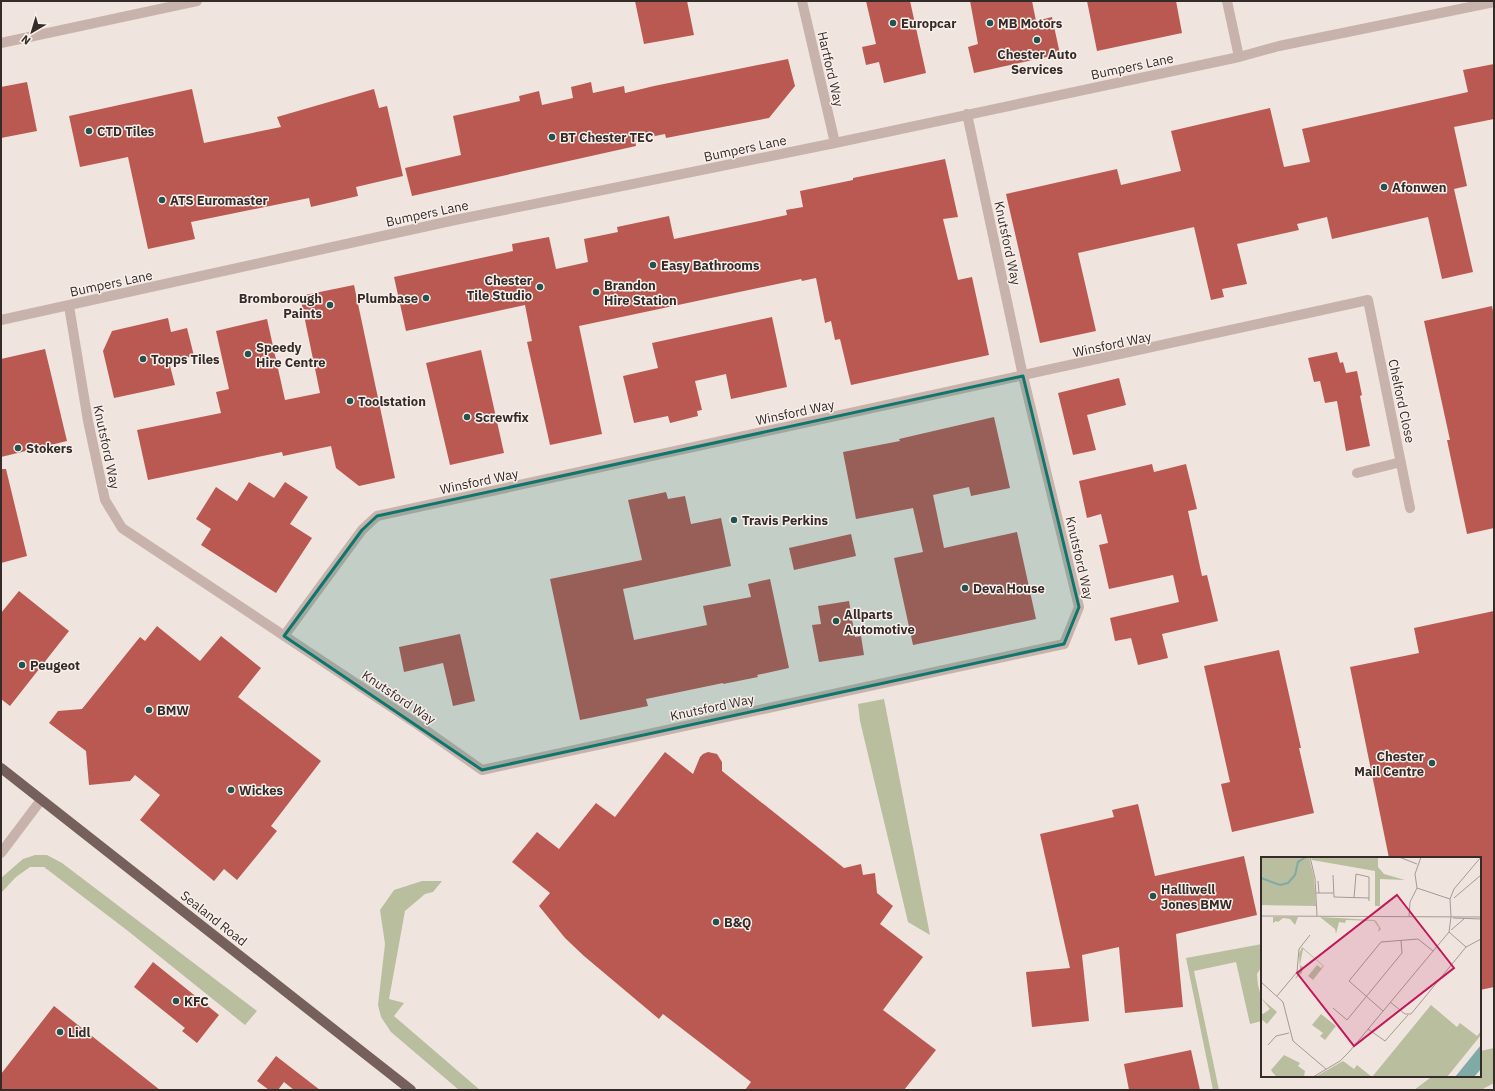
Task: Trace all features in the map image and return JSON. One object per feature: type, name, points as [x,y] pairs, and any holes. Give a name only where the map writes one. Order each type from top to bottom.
[{"type":"main road","name":"Sealand Road","points":[[1,768],[411,1090]]},
{"type":"street","points":[[1,43],[197,1]]},
{"type":"street","name":"Hartford Way","points":[[802,1],[835,143]]},
{"type":"street","points":[[1227,1],[1239,56]]},
{"type":"street","name":"Bumpers Lane","points":[[1,320],[455,220],[835,143],[1239,56],[1279,46],[1494,2]]},
{"type":"street","name":"Knutsford Way","points":[[69,306],[88,421],[104,500],[122,528],[414,722],[482,770],[1064,644],[1079,607],[1023,376],[967,114]]},
{"type":"street","name":"Winsford Way","points":[[284,636],[362,530],[377,516],[1368,300]]},
{"type":"street","name":"Chelford Close","points":[[1368,300],[1410,508]]},
{"type":"street","points":[[1357,473],[1401,462]]},
{"type":"street","points":[[1,853],[41,800]]},
{"type":"highlighted area","points":[[1023,376],[1079,607],[1064,644],[482,770],[284,636],[362,530],[377,516]]},
{"type":"green space","points":[[884,699],[930,935],[908,922],[860,721],[858,704]]},
{"type":"green space","points":[[35,855],[47,855],[62,863],[257,1011],[245,1025],[128,931],[44,867],[30,867],[16,877],[1,893],[1,878],[23,859]]},
{"type":"green space","points":[[422,881],[442,881],[433,892],[425,894],[405,911],[389,999],[404,1003],[394,1016],[480,1090],[459,1090],[391,1032],[381,1017],[378,1005],[385,944],[380,910],[394,890]]},
{"type":"green space","points":[[1261,944],[1261,968],[1257,974],[1261,996],[1261,1021],[1250,1024],[1236,962],[1194,971],[1219,1090],[1213,1090],[1186,958]]},
{"type":"green space","points":[[1494,1048],[1494,1083],[1481,1090],[1414,1090],[1430,1078],[1434,1077],[1481,1077],[1481,1051]]},
{"type":"building","points":[[635,1],[687,1],[694,35],[644,44]]},
{"type":"building","name":"Europcar","points":[[866,1],[910,1],[926,73],[884,83],[879,62],[866,65],[862,47],[876,44]]},
{"type":"building","points":[[970,1],[1032,1],[1036,21],[1052,17],[1060,54],[974,73],[968,47],[978,44]]},
{"type":"building","points":[[1087,1],[1176,1],[1182,33],[1097,51]]},
{"type":"building","name":"BT Chester TEC","points":[[788,59],[795,86],[769,118],[666,138],[665,134],[635,140],[636,146],[412,196],[405,168],[461,155],[453,116],[520,101],[519,96],[539,91],[542,105],[573,98],[571,87],[591,82],[593,93],[624,86],[625,93]]},
{"type":"building","points":[[1494,64],[1494,119],[1454,127],[1467,186],[1454,189],[1473,272],[1442,279],[1428,217],[1332,239],[1327,217],[1297,224],[1299,230],[1237,244],[1247,284],[1222,289],[1224,297],[1211,300],[1194,227],[1078,253],[1096,331],[1040,343],[1006,194],[1117,169],[1121,185],[1181,171],[1171,131],[1270,108],[1284,167],[1310,162],[1302,129],[1468,92],[1463,70]]},
{"type":"building","points":[[27,82],[37,131],[1,138],[1,87]]},
{"type":"building","points":[[192,89],[204,143],[281,127],[277,117],[374,89],[379,108],[387,106],[403,176],[356,187],[358,196],[311,207],[309,198],[191,222],[195,239],[148,249],[128,157],[80,167],[69,116]]},
{"type":"building","points":[[945,159],[958,217],[943,219],[958,280],[972,277],[989,355],[851,385],[840,339],[835,340],[831,321],[825,323],[816,278],[802,281],[801,279],[579,326],[602,434],[550,445],[527,342],[532,341],[525,305],[406,331],[394,277],[513,251],[512,244],[549,237],[556,269],[588,262],[584,239],[618,232],[617,227],[669,216],[674,239],[787,215],[786,210],[803,207],[800,191],[853,180],[853,178]]},
{"type":"building","points":[[354,285],[395,478],[359,486],[336,468],[331,446],[283,456],[282,452],[148,480],[137,430],[221,413],[216,392],[229,389],[216,331],[267,319],[285,400],[320,393],[300,296]]},
{"type":"building","points":[[1492,306],[1494,316],[1494,528],[1467,534],[1447,440],[1450,440],[1424,321]]},
{"type":"building","points":[[772,317],[787,387],[731,399],[726,374],[695,381],[702,410],[697,411],[698,416],[670,423],[668,416],[634,423],[623,376],[658,368],[652,343]]},
{"type":"building","name":"Topps Tiles","points":[[168,318],[171,332],[187,328],[194,356],[169,362],[175,385],[114,398],[103,351],[112,331]]},
{"type":"building","name":"Stokers","points":[[45,349],[67,441],[1,457],[1,359]]},
{"type":"building","name":"Screwfix","points":[[481,350],[504,453],[450,465],[426,363]]},
{"type":"building","points":[[1337,352],[1340,363],[1343,362],[1346,373],[1357,371],[1362,395],[1360,396],[1370,446],[1346,451],[1337,401],[1325,403],[1320,381],[1314,382],[1308,358]]},
{"type":"building","points":[[1119,378],[1126,405],[1087,415],[1096,450],[1073,455],[1058,393]]},
{"type":"building","points":[[994,417],[1010,488],[971,496],[969,487],[933,495],[944,548],[1017,532],[1036,619],[913,645],[894,558],[923,552],[913,508],[856,519],[843,452],[900,441],[899,439]]},
{"type":"building","points":[[1152,464],[1154,472],[1186,464],[1197,509],[1188,511],[1202,576],[1207,575],[1218,621],[1162,634],[1168,658],[1138,665],[1131,638],[1115,641],[1110,618],[1179,602],[1173,575],[1109,589],[1099,545],[1108,543],[1101,514],[1087,518],[1079,481]]},
{"type":"building","points":[[1,469],[6,469],[27,556],[1,563]]},
{"type":"building","points":[[249,482],[274,498],[285,482],[308,497],[290,524],[312,538],[276,593],[201,545],[211,529],[196,519],[216,487],[237,501]]},
{"type":"building","points":[[666,492],[668,499],[685,496],[691,524],[721,518],[731,566],[623,589],[634,640],[707,625],[703,606],[751,597],[748,584],[770,579],[789,668],[757,675],[758,677],[646,699],[648,706],[580,720],[550,579],[642,560],[628,500]]},
{"type":"building","points":[[851,534],[856,556],[794,570],[789,548]]},
{"type":"building","name":"Peugeot","points":[[19,591],[69,631],[10,706],[1,699],[1,613]]},
{"type":"building","name":"Allparts Automotive","points":[[849,601],[855,637],[861,636],[864,655],[819,662],[812,625],[821,624],[818,606]]},
{"type":"building","name":"Chester Mail Centre","points":[[1494,611],[1494,987],[1481,990],[1481,857],[1389,857],[1350,667],[1419,653],[1414,628]]},
{"type":"building","points":[[157,626],[200,661],[221,636],[261,668],[238,697],[321,761],[271,826],[277,831],[237,880],[224,869],[214,881],[140,820],[160,795],[135,775],[130,781],[89,785],[86,751],[49,723],[58,711],[82,709],[140,637],[145,641]]},
{"type":"building","points":[[460,634],[475,701],[453,706],[443,663],[404,672],[399,647]]},
{"type":"building","points":[[1279,650],[1314,813],[1232,832],[1221,784],[1230,782],[1204,666]]},
{"type":"building","name":"B&Q","points":[[665,752],[693,774],[700,757],[703,754],[708,752],[717,754],[722,762],[722,771],[844,868],[861,864],[863,875],[875,873],[877,893],[893,906],[880,924],[923,957],[883,1010],[936,1050],[904,1090],[745,1090],[751,1082],[663,1014],[659,1019],[584,956],[565,938],[539,906],[550,893],[512,862],[537,832],[559,849],[596,803],[615,817]]},
{"type":"building","name":"Halliwell Jones BMW","points":[[1138,804],[1155,876],[1244,856],[1257,915],[1176,934],[1183,1007],[1125,1013],[1119,947],[1082,955],[1089,1021],[1032,1027],[1026,972],[1070,968],[1040,834],[1114,817],[1112,810]]},
{"type":"building","name":"KFC","points":[[153,962],[219,1015],[197,1043],[182,1031],[185,1028],[134,987]]},
{"type":"building","name":"Lidl","points":[[54,1006],[160,1090],[1,1090],[1,1074]]},
{"type":"building","points":[[1191,1050],[1200,1090],[1129,1090],[1124,1064]]},
{"type":"building","points":[[276,1056],[320,1090],[294,1090],[284,1082],[278,1090],[269,1090],[257,1081]]},
{"type":"place","name":"Europcar","points":[[893,23]]},
{"type":"place","name":"MB Motors","points":[[990,23]]},
{"type":"place","name":"Chester Auto Services","points":[[1037,40]]},
{"type":"place","name":"CTD Tiles","points":[[89,131]]},
{"type":"place","name":"BT Chester TEC","points":[[552,137]]},
{"type":"place","name":"Afonwen","points":[[1384,187]]},
{"type":"place","name":"ATS Euromaster","points":[[162,200]]},
{"type":"place","name":"Easy Bathrooms","points":[[653,265]]},
{"type":"place","name":"Chester Tile Studio","points":[[540,287]]},
{"type":"place","name":"Brandon Hire Station","points":[[596,292]]},
{"type":"place","name":"Plumbase","points":[[426,298]]},
{"type":"place","name":"Bromborough Paints","points":[[330,305]]},
{"type":"place","name":"Speedy Hire Centre","points":[[248,354]]},
{"type":"place","name":"Topps Tiles","points":[[143,359]]},
{"type":"place","name":"Toolstation","points":[[350,401]]},
{"type":"place","name":"Screwfix","points":[[467,417]]},
{"type":"place","name":"Stokers","points":[[18,448]]},
{"type":"place","name":"Travis Perkins","points":[[734,520]]},
{"type":"place","name":"Deva House","points":[[965,588]]},
{"type":"place","name":"Allparts Automotive","points":[[836,621]]},
{"type":"place","name":"Peugeot","points":[[22,665]]},
{"type":"place","name":"BMW","points":[[149,710]]},
{"type":"place","name":"Chester Mail Centre","points":[[1432,763]]},
{"type":"place","name":"Wickes","points":[[231,790]]},
{"type":"place","name":"Halliwell Jones BMW","points":[[1153,896]]},
{"type":"place","name":"B&Q","points":[[716,922]]},
{"type":"place","name":"KFC","points":[[176,1001]]},
{"type":"place","name":"Lidl","points":[[60,1032]]}]
